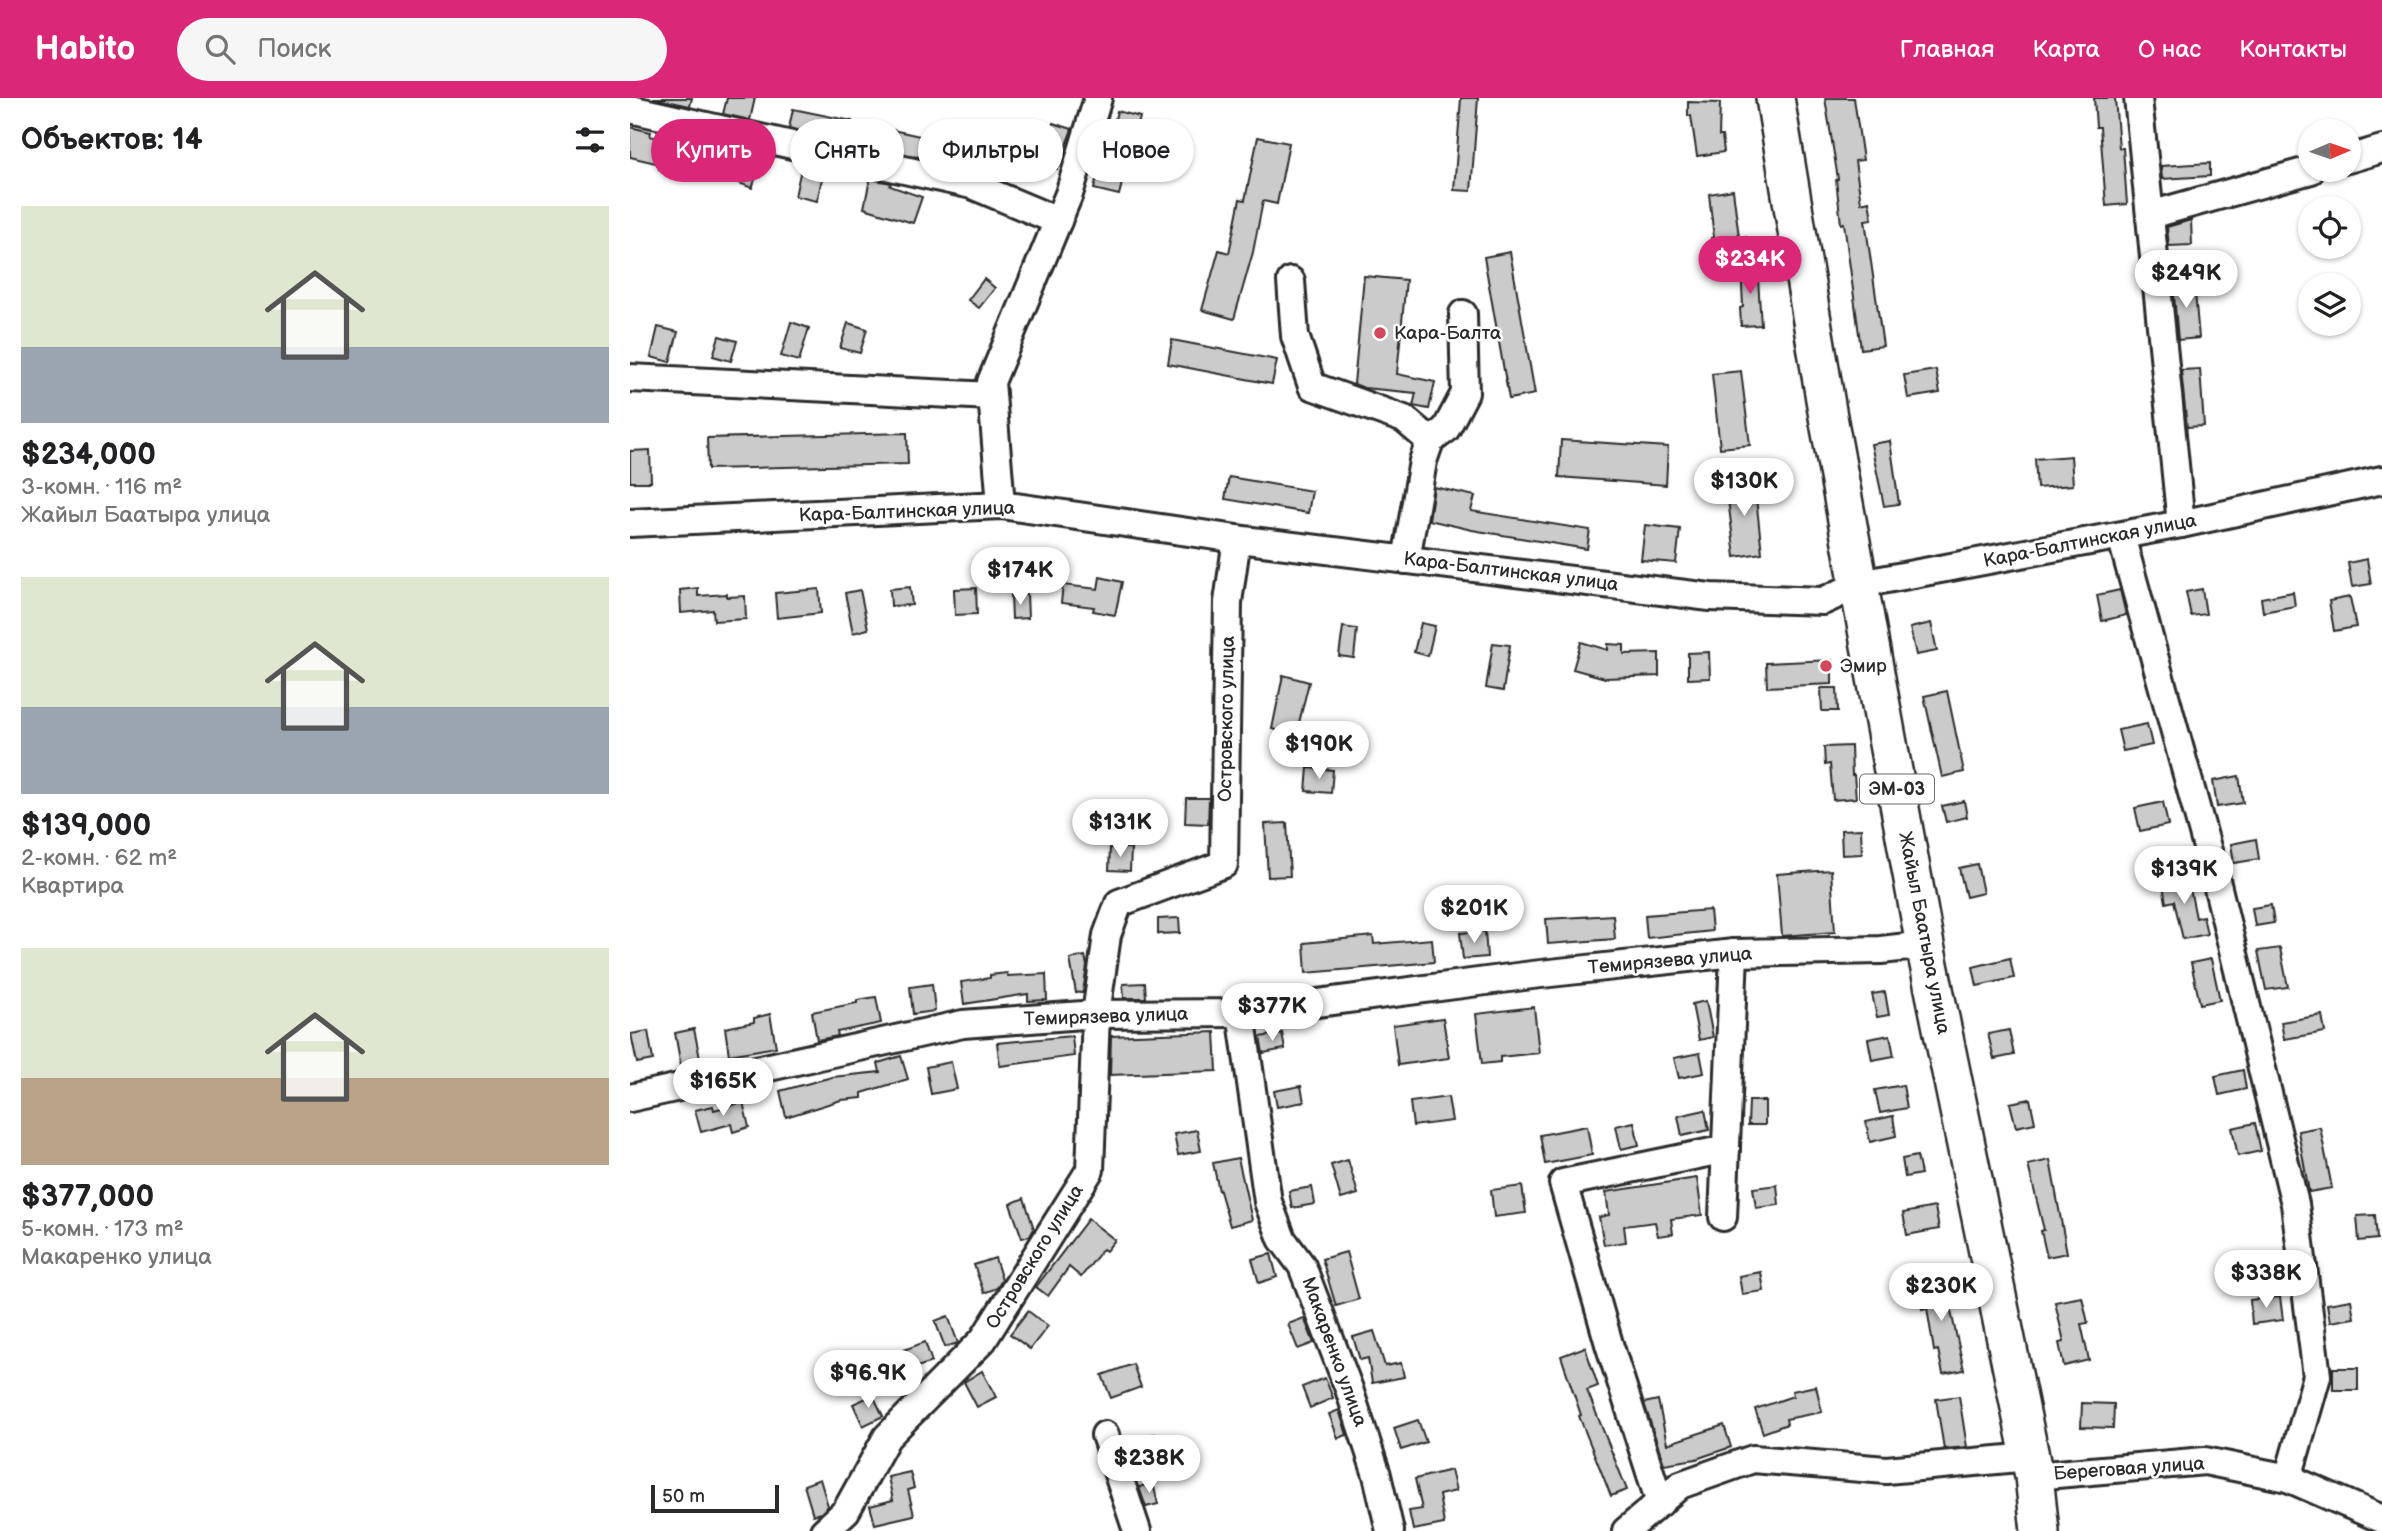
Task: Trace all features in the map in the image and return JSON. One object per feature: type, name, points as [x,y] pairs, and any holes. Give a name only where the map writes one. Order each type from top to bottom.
[{"type":"highway","name":"Жайыл Баатыра улица","points":[[1775,98],[1827,411],[2020,1464],[2040,1531]]},
{"type":"highway","name":"Жайыл Баатыра улица","points":[[2020,1464],[2052,1531]]},
{"type":"street","points":[[1002,505],[991,382],[1069,194],[1098,98]]},
{"type":"street","points":[[2138,98],[2181,524]]},
{"type":"street","points":[[630,109],[972,185],[1058,221]]},
{"type":"street","points":[[2361,155],[2382,149]]},
{"type":"street","points":[[2150,215],[2298,174]]},
{"type":"street","points":[[1291,281],[1295,336],[1312,386],[1404,419],[1430,441]]},
{"type":"street","points":[[1406,560],[1423,461],[1430,441],[1446,429],[1465,393],[1463,314]]},
{"type":"street","points":[[630,378],[992,397]]},
{"type":"street","name":"Кара-Балтинская улица","points":[[630,523],[1002,505],[1237,539],[1710,597],[1823,601],[1860,584],[2121,536],[2382,480]]},
{"type":"street","points":[[2121,536],[2216,880],[2295,1204],[2317,1376],[2288,1478]]},
{"type":"street","name":"Островского улица","points":[[824,1531],[849,1521],[887,1437],[983,1340],[1090,1170],[1096,1014],[1107,935],[1119,903],[1224,864],[1228,602],[1237,539]]},
{"type":"street","name":"Темирязева улица","points":[[630,1098],[963,1024],[1096,1014],[1241,1013],[1532,975],[1734,953],[1881,950],[1926,945]]},
{"type":"street","points":[[1723,1217],[1734,953]]},
{"type":"street","name":"Макаренко улица","points":[[1241,1013],[1268,1202],[1282,1239],[1302,1266],[1349,1389],[1377,1475],[1390,1531]]},
{"type":"street","points":[[1660,1503],[1609,1345],[1563,1183],[1726,1149]]},
{"type":"street","points":[[1105,1435],[1137,1531]]},
{"type":"street","name":"Береговая улица","points":[[1626,1531],[1681,1485],[1753,1459],[1886,1470],[2020,1464],[2205,1461],[2288,1478],[2382,1519]]},
{"type":"building","points":[[653,98],[692,98],[690,106]]},
{"type":"building","points":[[727,98],[755,98],[750,119],[723,114]]},
{"type":"building","points":[[1461,98],[1478,98],[1471,191],[1454,190]]},
{"type":"building","points":[[1825,98],[1854,98],[1863,160],[1855,161],[1861,203],[1869,201],[1872,219],[1865,220],[1883,346],[1861,349]]},
{"type":"building","points":[[2094,98],[2115,98],[2119,148],[2123,148],[2127,204],[2106,206],[2100,127],[2096,127]]},
{"type":"building","points":[[1688,102],[1720,103],[1719,136],[1722,136],[1724,152],[1697,156],[1691,116],[1688,116]]},
{"type":"building","points":[[793,109],[842,119],[791,119]]},
{"type":"building","points":[[1117,111],[1140,117],[1140,119],[1115,119]]},
{"type":"building","points":[[1063,126],[1072,129],[1063,153]]},
{"type":"building","points":[[630,127],[651,132],[651,162],[630,157]]},
{"type":"building","points":[[904,133],[918,136],[918,157],[904,154]]},
{"type":"building","points":[[1258,137],[1289,143],[1277,204],[1263,201],[1253,252],[1234,319],[1202,310],[1219,250],[1229,253],[1240,199],[1245,200]]},
{"type":"building","points":[[2210,163],[2210,176],[2162,179],[2161,166]]},
{"type":"building","points":[[737,182],[754,182],[752,188]]},
{"type":"building","points":[[798,182],[821,182],[817,201],[795,196]]},
{"type":"building","points":[[869,182],[891,183],[890,186],[922,197],[913,223],[864,208]]},
{"type":"building","points":[[1096,182],[1122,182],[1119,195],[1094,189]]},
{"type":"building","points":[[1733,190],[1739,237],[1746,237],[1746,254],[1711,254],[1711,238],[1714,238],[1709,194]]},
{"type":"building","points":[[2191,220],[2192,245],[2169,246],[2167,227]]},
{"type":"building","points":[[1510,252],[1535,394],[1509,399],[1484,257]]},
{"type":"building","points":[[1741,264],[1757,264],[1761,325],[1741,326]]},
{"type":"building","name":"Кара-Балта","points":[[1364,276],[1406,280],[1397,374],[1435,382],[1429,409],[1413,406],[1416,393],[1364,388],[1354,384]]},
{"type":"building","points":[[984,279],[995,288],[979,308],[968,300]]},
{"type":"building","points":[[2194,281],[2199,338],[2178,340],[2173,283]]},
{"type":"building","points":[[791,322],[809,328],[799,361],[781,356]]},
{"type":"building","points":[[848,323],[867,329],[860,353],[840,348]]},
{"type":"building","points":[[658,327],[678,332],[670,362],[651,357]]},
{"type":"building","points":[[719,336],[737,341],[731,361],[713,356]]},
{"type":"building","points":[[1172,340],[1277,360],[1272,384],[1168,364]]},
{"type":"building","points":[[2200,369],[2204,426],[2187,427],[2181,370]]},
{"type":"building","points":[[1936,370],[1940,393],[1908,398],[1904,375]]},
{"type":"building","points":[[1741,371],[1750,445],[1720,448],[1712,374]]},
{"type":"building","points":[[907,433],[908,464],[708,469],[707,438]]},
{"type":"building","points":[[1561,440],[1668,447],[1666,485],[1559,477]]},
{"type":"building","points":[[1890,441],[1899,504],[1884,506],[1871,444]]},
{"type":"building","points":[[650,450],[651,482],[630,482],[630,451]]},
{"type":"building","points":[[2071,456],[2073,485],[2037,488],[2035,459]]},
{"type":"building","points":[[1229,477],[1312,491],[1308,513],[1225,499]]},
{"type":"building","points":[[1754,479],[1762,553],[1735,557],[1726,482]]},
{"type":"building","points":[[1434,487],[1475,496],[1471,511],[1590,530],[1587,549],[1429,520]]},
{"type":"building","points":[[1645,525],[1680,529],[1676,563],[1641,560]]},
{"type":"building","points":[[2367,559],[2371,584],[2352,587],[2348,563]]},
{"type":"building","points":[[1100,577],[1122,582],[1115,615],[1093,611],[1094,607],[1061,603],[1063,585],[1098,589]]},
{"type":"building","points":[[910,587],[912,605],[891,606],[890,589]]},
{"type":"building","points":[[698,588],[698,596],[745,596],[746,619],[714,621],[713,610],[681,613],[680,590]]},
{"type":"building","points":[[976,588],[977,614],[955,615],[954,589]]},
{"type":"building","points":[[819,589],[821,613],[777,618],[775,593]]},
{"type":"building","points":[[2202,589],[2206,614],[2191,616],[2186,592]]},
{"type":"building","points":[[860,590],[868,629],[853,633],[845,593]]},
{"type":"building","points":[[2120,590],[2126,615],[2102,621],[2097,595]]},
{"type":"building","points":[[2293,592],[2295,606],[2263,612],[2261,598]]},
{"type":"building","points":[[1027,594],[1028,618],[1012,619],[1011,595]]},
{"type":"building","points":[[2350,597],[2356,627],[2334,631],[2329,601]]},
{"type":"building","points":[[1421,623],[1435,626],[1428,656],[1414,652]]},
{"type":"building","points":[[1931,623],[1937,651],[1916,655],[1910,628]]},
{"type":"building","points":[[1343,627],[1357,629],[1354,658],[1339,656]]},
{"type":"building","points":[[1581,642],[1608,650],[1608,644],[1624,645],[1624,654],[1659,653],[1659,676],[1605,678],[1573,669]]},
{"type":"building","points":[[1493,643],[1510,645],[1503,691],[1486,688]]},
{"type":"building","points":[[1709,652],[1710,678],[1688,679],[1688,653]]},
{"type":"building","points":[[1832,660],[1832,684],[1767,687],[1766,663]]},
{"type":"building","points":[[1283,675],[1309,682],[1296,735],[1272,729]]},
{"type":"building","points":[[1821,688],[1837,688],[1838,711],[1822,711]]},
{"type":"building","points":[[1947,691],[1964,772],[1942,777],[1924,696]]},
{"type":"building","points":[[2147,724],[2152,745],[2123,751],[2118,730]]},
{"type":"building","points":[[1851,746],[1856,798],[1833,800],[1830,764],[1825,765],[1824,747]]},
{"type":"building","points":[[1308,768],[1333,770],[1331,793],[1306,791]]},
{"type":"building","points":[[2239,776],[2243,803],[2217,807],[2213,781]]},
{"type":"building","points":[[1186,798],[1209,798],[1208,824],[1185,823]]},
{"type":"building","points":[[1964,801],[1967,817],[1946,822],[1942,806]]},
{"type":"building","points":[[2163,802],[2168,825],[2140,831],[2135,808]]},
{"type":"building","points":[[1287,823],[1290,876],[1268,877],[1265,824]]},
{"type":"building","points":[[1861,829],[1862,854],[1842,855],[1841,830]]},
{"type":"building","points":[[2256,839],[2259,859],[2234,863],[2231,844]]},
{"type":"building","points":[[1110,848],[1131,848],[1130,871],[1109,870]]},
{"type":"building","points":[[1977,864],[1983,893],[1966,897],[1959,868]]},
{"type":"building","points":[[1831,870],[1835,932],[1782,936],[1777,874]]},
{"type":"building","points":[[2187,874],[2196,918],[2203,916],[2207,934],[2183,939],[2174,901],[2166,903],[2162,879]]},
{"type":"building","points":[[2271,905],[2274,923],[2255,926],[2252,908]]},
{"type":"building","points":[[1710,910],[1712,931],[1647,938],[1645,915]]},
{"type":"building","points":[[1613,915],[1615,939],[1548,944],[1546,919]]},
{"type":"building","points":[[1179,918],[1180,933],[1158,934],[1158,919]]},
{"type":"building","points":[[1485,931],[1487,957],[1463,959],[1460,933]]},
{"type":"building","points":[[1373,936],[1374,944],[1432,939],[1434,962],[1306,973],[1304,943]]},
{"type":"building","points":[[2280,948],[2288,987],[2266,990],[2258,951]]},
{"type":"building","points":[[1085,956],[1087,966],[1083,992],[1076,993],[1070,959]]},
{"type":"building","points":[[2010,958],[2014,978],[1977,986],[1973,967]]},
{"type":"building","points":[[2211,959],[2220,1000],[2200,1004],[2191,963]]},
{"type":"building","points":[[1007,973],[1008,976],[1046,974],[1047,1000],[1028,1001],[1028,994],[964,1004],[961,982]]},
{"type":"building","points":[[1145,983],[1146,998],[1124,998],[1123,984]]},
{"type":"building","points":[[932,984],[935,1011],[913,1014],[910,987]]},
{"type":"building","points":[[1885,992],[1889,1015],[1877,1017],[1872,994]]},
{"type":"building","points":[[876,997],[881,1023],[837,1032],[838,1036],[817,1040],[812,1012]]},
{"type":"building","points":[[1706,1001],[1713,1037],[1699,1040],[1692,1004]]},
{"type":"building","points":[[1534,1007],[1539,1053],[1500,1057],[1500,1062],[1482,1064],[1476,1014]]},
{"type":"building","points":[[770,1014],[776,1047],[729,1055],[725,1028],[754,1022],[754,1018]]},
{"type":"building","points":[[2322,1015],[2325,1032],[2284,1039],[2281,1022]]},
{"type":"building","points":[[1443,1018],[1449,1058],[1398,1065],[1393,1025]]},
{"type":"building","points":[[694,1029],[701,1063],[681,1066],[675,1033]]},
{"type":"building","points":[[2009,1030],[2014,1055],[1994,1059],[1988,1034]]},
{"type":"building","points":[[648,1031],[653,1060],[637,1063],[631,1034]]},
{"type":"building","points":[[1215,1032],[1217,1071],[1110,1075],[1111,1036]]},
{"type":"building","points":[[1282,1033],[1285,1049],[1263,1053],[1260,1037]]},
{"type":"building","points":[[1890,1035],[1894,1056],[1872,1060],[1868,1039]]},
{"type":"building","points":[[1072,1036],[1074,1056],[1000,1066],[997,1043]]},
{"type":"building","points":[[1700,1053],[1704,1073],[1679,1078],[1674,1058]]},
{"type":"building","points":[[901,1056],[908,1079],[862,1093],[862,1098],[841,1100],[786,1117],[780,1091],[832,1077],[880,1072],[878,1063]]},
{"type":"building","points":[[951,1062],[957,1089],[931,1094],[926,1067]]},
{"type":"building","points":[[2243,1070],[2246,1089],[2219,1095],[2215,1076]]},
{"type":"building","points":[[1903,1085],[1907,1108],[1880,1113],[1875,1090]]},
{"type":"building","points":[[1301,1086],[1304,1102],[1277,1107],[1274,1091]]},
{"type":"building","points":[[1448,1097],[1452,1121],[1413,1126],[1410,1102]]},
{"type":"building","points":[[2030,1099],[2035,1123],[2016,1127],[2010,1103]]},
{"type":"building","points":[[1749,1101],[1765,1101],[1765,1125],[1748,1125]]},
{"type":"building","points":[[743,1102],[749,1127],[733,1132],[731,1124],[701,1132],[695,1110],[713,1106],[714,1110]]},
{"type":"building","points":[[1705,1110],[1709,1130],[1682,1136],[1678,1116]]},
{"type":"building","points":[[1893,1116],[1896,1136],[1870,1142],[1866,1122]]},
{"type":"building","points":[[1634,1122],[1639,1145],[1621,1149],[1616,1126]]},
{"type":"building","points":[[2255,1123],[2261,1151],[2238,1156],[2232,1128]]},
{"type":"building","points":[[1587,1126],[1592,1155],[1545,1164],[1540,1135]]},
{"type":"building","points":[[2320,1127],[2332,1188],[2309,1192],[2298,1131]]},
{"type":"building","points":[[1197,1130],[1201,1151],[1178,1155],[1174,1134]]},
{"type":"building","points":[[1917,1156],[1921,1174],[1905,1177],[1902,1159]]},
{"type":"building","points":[[1238,1158],[1252,1220],[1230,1226],[1213,1163]]},
{"type":"building","points":[[1348,1160],[1358,1194],[1341,1199],[1331,1165]]},
{"type":"building","points":[[2050,1160],[2067,1253],[2047,1257],[2041,1231],[2044,1230],[2028,1165]]},
{"type":"building","points":[[1697,1178],[1702,1215],[1671,1219],[1673,1234],[1658,1236],[1655,1222],[1624,1226],[1626,1242],[1604,1245],[1599,1217],[1609,1215],[1606,1192]]},
{"type":"building","points":[[1777,1185],[1779,1205],[1756,1208],[1753,1188]]},
{"type":"building","points":[[1522,1186],[1526,1213],[1494,1217],[1491,1190]]},
{"type":"building","points":[[1312,1187],[1315,1204],[1292,1208],[1289,1191]]},
{"type":"building","points":[[1024,1198],[1034,1229],[1030,1236],[1022,1238],[1010,1204]]},
{"type":"building","points":[[1935,1207],[1939,1229],[1907,1235],[1903,1213]]},
{"type":"building","points":[[2375,1215],[2377,1239],[2359,1241],[2357,1216]]},
{"type":"building","points":[[1088,1219],[1115,1240],[1106,1251],[1103,1249],[1081,1277],[1069,1267],[1048,1296],[1036,1287]]},
{"type":"building","points":[[1346,1252],[1359,1299],[1336,1306],[1322,1259]]},
{"type":"building","points":[[1271,1254],[1277,1277],[1259,1283],[1252,1259]]},
{"type":"building","points":[[995,1258],[1002,1280],[997,1288],[984,1293],[974,1265]]},
{"type":"building","points":[[1761,1272],[1764,1291],[1742,1294],[1739,1276]]},
{"type":"building","points":[[1943,1275],[1964,1370],[1943,1374],[1938,1350],[1934,1351],[1927,1308],[1922,1309],[1917,1280]]},
{"type":"building","points":[[2082,1297],[2088,1323],[2081,1324],[2089,1360],[2064,1366],[2059,1343],[2064,1342],[2055,1302]]},
{"type":"building","points":[[2280,1297],[2283,1320],[2252,1324],[2250,1300]]},
{"type":"building","points":[[2351,1300],[2354,1318],[2330,1322],[2327,1304]]},
{"type":"building","points":[[1028,1311],[1048,1326],[1030,1349],[1010,1334]]},
{"type":"building","points":[[948,1316],[958,1343],[945,1347],[935,1321]]},
{"type":"building","points":[[1304,1318],[1314,1343],[1298,1349],[1288,1324]]},
{"type":"building","points":[[1374,1331],[1385,1366],[1401,1363],[1404,1377],[1372,1383],[1368,1358],[1360,1360],[1353,1337]]},
{"type":"building","points":[[925,1342],[932,1362],[908,1370],[901,1351]]},
{"type":"building","points":[[1585,1347],[1598,1386],[1587,1390],[1627,1490],[1611,1496],[1579,1416],[1581,1415],[1561,1356]]},
{"type":"building","points":[[1133,1364],[1141,1387],[1111,1398],[1102,1375]]},
{"type":"building","points":[[2333,1368],[2358,1368],[2358,1390],[2333,1390]]},
{"type":"building","points":[[982,1371],[996,1397],[977,1407],[964,1382]]},
{"type":"building","points":[[1325,1378],[1333,1398],[1310,1408],[1302,1387]]},
{"type":"building","points":[[1816,1386],[1822,1412],[1786,1419],[1787,1424],[1763,1433],[1755,1409],[1793,1396],[1792,1391]]},
{"type":"building","points":[[873,1395],[883,1416],[863,1426],[853,1404]]},
{"type":"building","points":[[1959,1396],[1967,1447],[1944,1449],[1936,1399]]},
{"type":"building","points":[[1658,1400],[1667,1444],[1724,1425],[1731,1447],[1696,1459],[1664,1464],[1644,1403]]},
{"type":"building","points":[[2082,1403],[2114,1404],[2113,1428],[2081,1427]]},
{"type":"building","points":[[1339,1410],[1347,1435],[1338,1438],[1329,1414]]},
{"type":"building","points":[[1418,1420],[1426,1442],[1401,1450],[1394,1428]]},
{"type":"building","points":[[1155,1434],[1161,1457],[1135,1463],[1130,1440]]},
{"type":"building","points":[[1451,1470],[1456,1491],[1439,1495],[1444,1524],[1413,1530],[1409,1511],[1422,1509],[1415,1479]]},
{"type":"building","points":[[910,1472],[914,1488],[908,1490],[914,1515],[875,1524],[870,1506],[893,1500],[888,1477]]},
{"type":"building","points":[[820,1479],[828,1506],[821,1513],[813,1515],[804,1485]]},
{"type":"building","points":[[1153,1483],[1158,1504],[1146,1507],[1139,1487]]},
{"type":"place","name":"Кара-Балта","points":[[1380,333]]},
{"type":"place","name":"Эмир","points":[[1826,666]]}]
